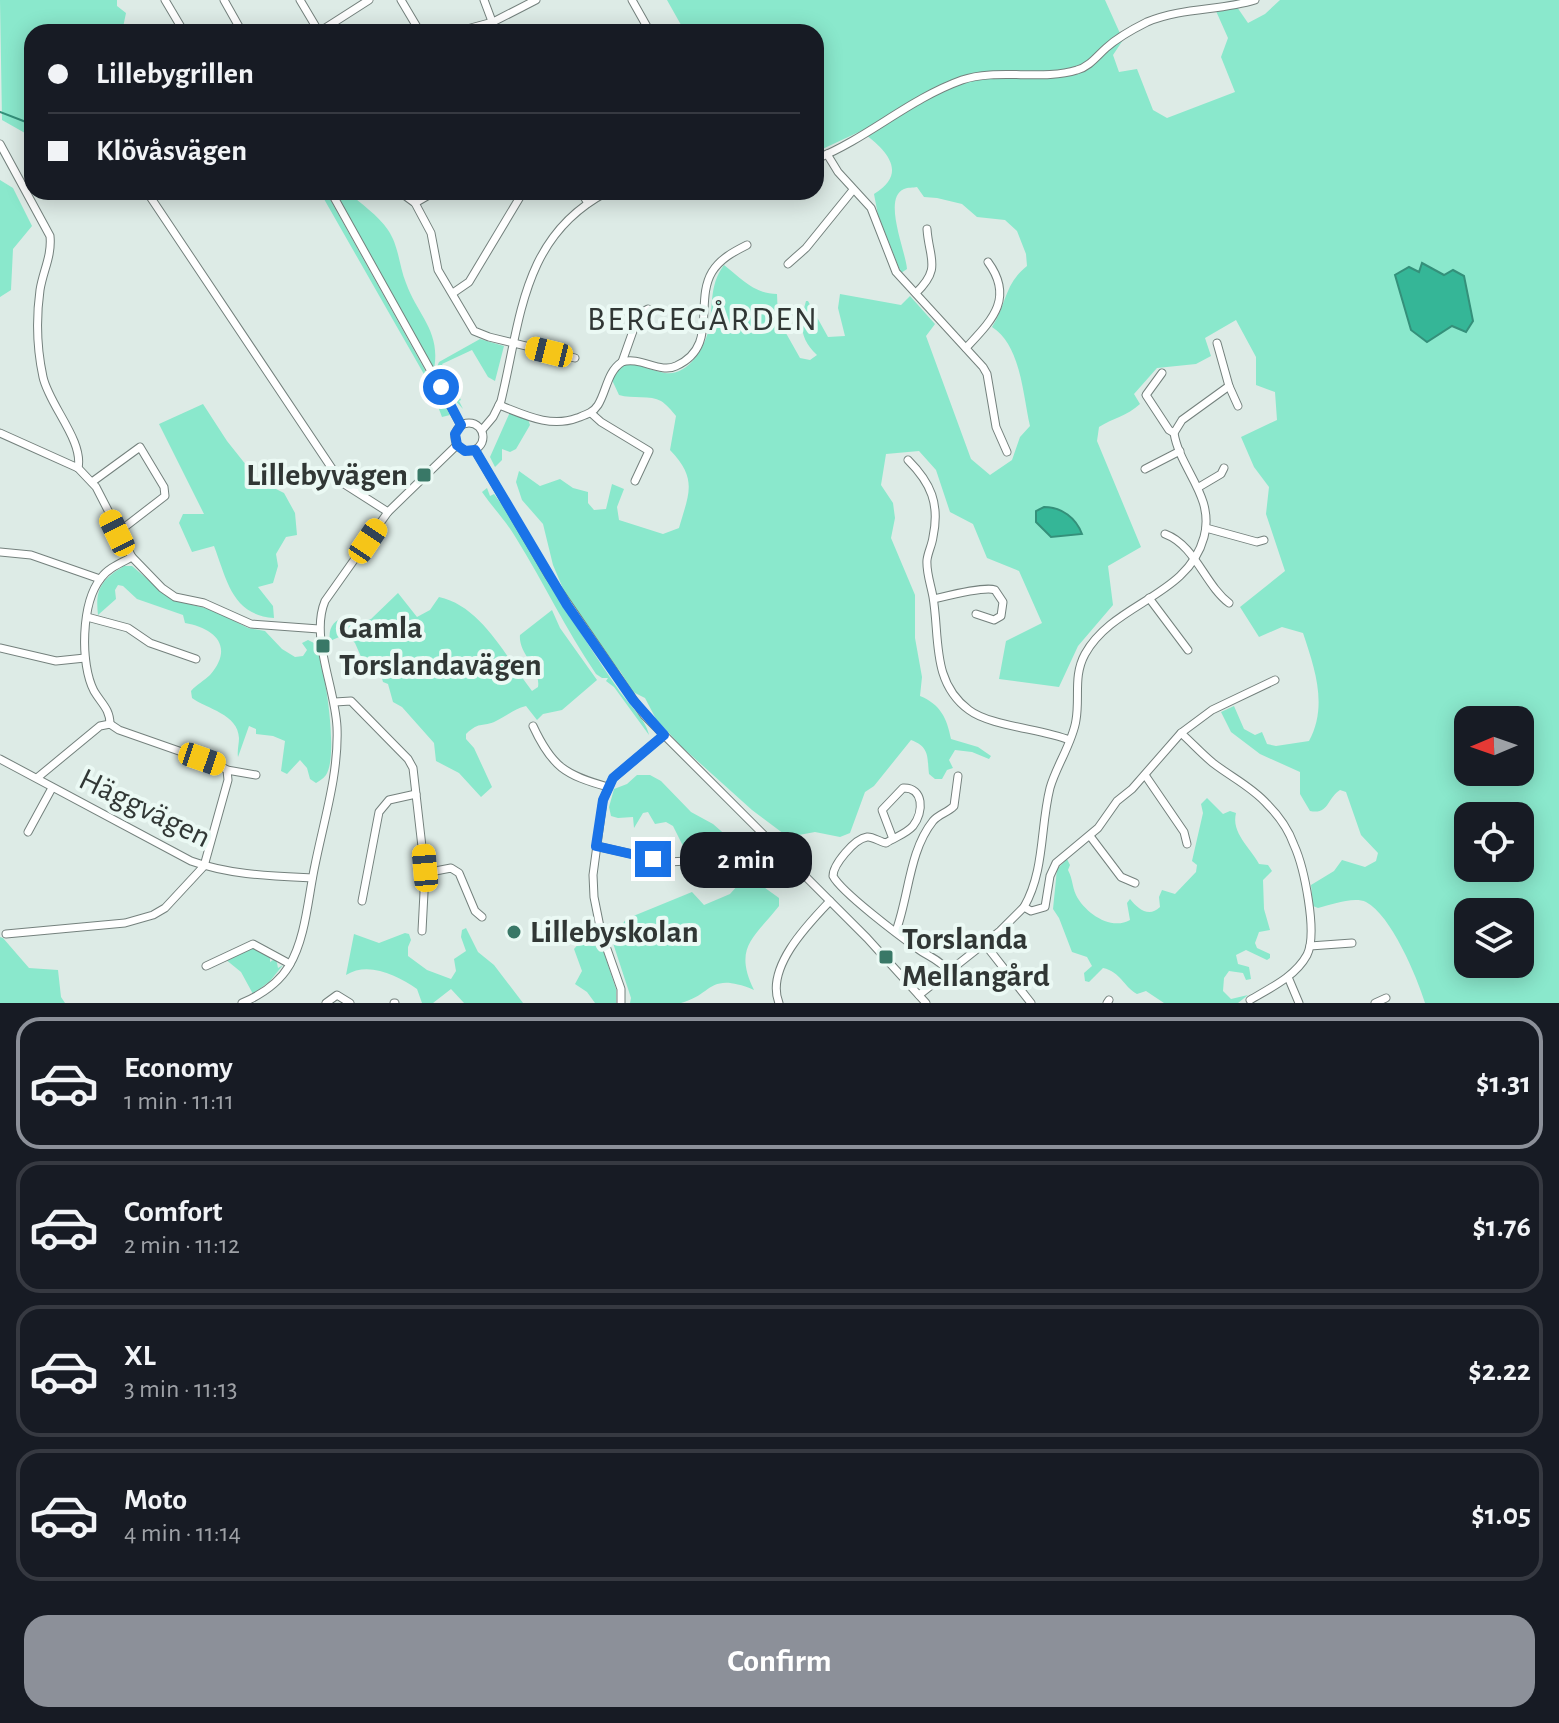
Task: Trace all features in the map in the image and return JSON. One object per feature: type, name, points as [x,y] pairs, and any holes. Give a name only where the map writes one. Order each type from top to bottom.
[{"type":"street","points":[[165,0],[179,24]]},
{"type":"street","points":[[224,0],[238,24]]},
{"type":"street","points":[[300,0],[314,24]]},
{"type":"street","points":[[332,24],[369,0]]},
{"type":"street","points":[[401,0],[415,24]]},
{"type":"street","points":[[484,0],[493,22]]},
{"type":"street","points":[[486,24],[536,0]]},
{"type":"street","points":[[632,0],[646,24]]},
{"type":"street","points":[[824,155],[866,134],[922,98],[962,80],[981,75],[1017,76],[1076,71],[1089,64],[1120,37],[1150,21],[1177,12],[1255,0]]},
{"type":"street","points":[[0,144],[24,188]]},
{"type":"street","points":[[827,154],[838,172],[871,208],[896,272],[987,374],[996,427],[1007,452]]},
{"type":"street","points":[[788,264],[806,248],[853,190]]},
{"type":"street","points":[[30,200],[50,236],[50,252],[38,308],[40,358],[46,389],[78,451],[78,468]]},
{"type":"street","points":[[152,200],[341,482],[388,512]]},
{"type":"street","points":[[335,200],[461,425]]},
{"type":"street","points":[[411,200],[434,239],[438,270],[474,331],[575,358]]},
{"type":"street","points":[[415,203],[420,200]]},
{"type":"street","points":[[453,293],[469,282],[518,200]]},
{"type":"street","points":[[482,430],[472,423],[461,425],[455,434],[457,445],[465,451],[475,450],[483,440],[482,430],[499,405],[526,289],[540,255],[556,232],[593,200]]},
{"type":"street","points":[[916,293],[928,280],[933,268],[927,229]]},
{"type":"street","points":[[622,362],[638,361],[671,368],[688,358],[702,338],[711,273],[721,261],[747,245]]},
{"type":"street","points":[[966,348],[994,317],[999,304],[995,272],[988,262]]},
{"type":"street","points":[[499,405],[536,420],[563,423],[591,413],[611,373],[622,362],[639,314],[648,309]]},
{"type":"street","points":[[1217,343],[1238,406]]},
{"type":"street","points":[[919,995],[1024,907],[1035,884],[1050,790],[1076,723],[1077,677],[1086,653],[1116,618],[1170,585],[1195,560],[1206,528],[1206,509],[1174,433],[1146,395],[1162,373]]},
{"type":"street","points":[[1174,433],[1182,420],[1229,386]]},
{"type":"street","points":[[591,413],[649,451],[635,481]]},
{"type":"street","points":[[0,433],[78,468],[92,482],[132,557],[175,597],[212,606],[251,624],[319,629]]},
{"type":"street","points":[[242,1003],[269,988],[290,964],[298,943],[336,760],[335,702],[319,629],[320,613],[325,601],[388,512],[457,445]]},
{"type":"street","points":[[92,482],[140,447],[164,487],[165,496],[117,533]]},
{"type":"street","points":[[475,450],[567,605],[633,700],[664,735],[886,957],[926,1003]]},
{"type":"street","points":[[1145,469],[1180,451]]},
{"type":"street","points":[[908,460],[926,480],[936,505],[935,529],[927,562],[942,671],[964,705],[977,715],[1069,740]]},
{"type":"street","points":[[1199,487],[1221,474],[1224,468]]},
{"type":"street","points":[[1206,528],[1257,542],[1264,540]]},
{"type":"street","points":[[1165,534],[1172,536],[1195,560],[1221,597],[1229,603]]},
{"type":"street","points":[[0,552],[31,555],[100,579]]},
{"type":"street","points":[[110,724],[110,716],[95,693],[85,658],[87,617],[100,579],[113,567],[132,557]]},
{"type":"street","points":[[934,599],[985,587],[995,590],[1003,602],[1001,616],[994,620],[976,614]]},
{"type":"street","points":[[1149,598],[1188,650]]},
{"type":"street","points":[[87,617],[128,628],[150,643],[196,659]]},
{"type":"street","points":[[0,648],[56,661],[85,658]]},
{"type":"street","points":[[1024,907],[1031,911],[1045,907],[1050,876],[1056,863],[1090,836],[1117,801],[1145,775],[1181,733],[1212,710],[1275,680]]},
{"type":"street","points":[[335,702],[351,701],[408,759],[413,768],[425,873],[422,931]]},
{"type":"street","points":[[37,778],[100,726],[110,724],[227,770],[256,775]]},
{"type":"street","points":[[533,726],[546,753],[566,773],[608,787]]},
{"type":"street","points":[[1181,733],[1213,762],[1258,794],[1270,806],[1294,843],[1308,898],[1310,946],[1307,955],[1288,977],[1250,1000]]},
{"type":"street","points":[[621,1003],[621,989],[601,932],[594,897],[593,875],[603,800],[613,778],[664,735]]},
{"type":"street","name":"Häggvägen","points":[[0,759],[204,866],[252,874],[312,878]]},
{"type":"street","points":[[6,934],[104,926],[153,915],[182,892],[204,866],[228,780],[227,770]]},
{"type":"street","points":[[1145,775],[1184,832],[1187,844]]},
{"type":"street","points":[[896,931],[907,883],[923,838],[934,819],[954,806],[958,776]]},
{"type":"street","name":"Häggvägen","points":[[28,832],[52,788]]},
{"type":"street","points":[[893,839],[882,810],[903,788],[912,788],[920,801],[918,818],[910,829],[893,839],[883,843],[864,838],[837,861],[832,873],[835,881],[920,951],[941,962],[948,971]]},
{"type":"street","points":[[362,901],[379,812],[389,800],[416,794]]},
{"type":"street","points":[[1090,836],[1121,877],[1135,883]]},
{"type":"street","points":[[596,846],[667,862],[689,861]]},
{"type":"street","points":[[425,873],[451,868],[459,873],[475,911],[482,917]]},
{"type":"street","points":[[779,1003],[777,989],[786,954],[830,901]]},
{"type":"street","points":[[984,943],[1031,1003]]},
{"type":"street","points":[[1310,946],[1352,943]]},
{"type":"street","points":[[206,966],[253,944],[290,964]]},
{"type":"street","points":[[1288,977],[1299,1003]]},
{"type":"street","points":[[326,1003],[337,995],[350,1003]]},
{"type":"street","points":[[1375,1003],[1386,998]]},
{"type":"shaded area","points":[[0,0],[117,0],[117,6],[126,13],[124,24],[24,24],[24,132],[2,120]]},
{"type":"shaded area","points":[[667,0],[1105,0],[1123,40],[1113,55],[1119,72],[1137,69],[1153,110],[1167,118],[1235,92],[1221,57],[1228,38],[1216,11],[1237,7],[1248,23],[1265,14],[1280,0],[1559,0],[1559,1003],[1425,1003],[1402,948],[1375,909],[1361,900],[1318,908],[1313,906],[1311,885],[1334,871],[1342,860],[1365,867],[1376,861],[1378,853],[1361,835],[1346,792],[1340,790],[1336,793],[1321,811],[1310,811],[1300,794],[1300,772],[1260,754],[1231,732],[1221,712],[1234,706],[1244,729],[1255,735],[1262,732],[1267,744],[1276,746],[1309,741],[1315,728],[1319,701],[1303,633],[1282,627],[1259,637],[1240,607],[1285,571],[1266,514],[1269,487],[1254,467],[1241,437],[1277,420],[1275,392],[1256,385],[1256,357],[1236,320],[1205,338],[1211,356],[1196,364],[1157,368],[1134,394],[1140,404],[1099,427],[1097,441],[1141,547],[1108,566],[1113,605],[1078,646],[1059,687],[999,679],[1006,641],[1042,623],[1019,571],[987,558],[973,524],[950,512],[936,470],[919,451],[886,454],[881,485],[893,503],[895,518],[891,538],[915,595],[915,638],[922,677],[920,696],[933,703],[942,713],[951,739],[978,747],[991,756],[989,759],[972,752],[955,750],[949,760],[953,768],[947,770],[942,779],[935,779],[929,774],[925,749],[911,740],[874,786],[865,792],[850,833],[840,837],[815,832],[788,837],[752,810],[682,747],[656,719],[645,698],[633,692],[620,671],[605,657],[567,598],[553,565],[543,524],[522,500],[516,482],[519,471],[540,486],[560,479],[573,488],[588,492],[588,503],[594,510],[606,509],[612,484],[624,489],[617,507],[619,520],[663,534],[679,528],[689,487],[685,470],[670,450],[676,416],[657,399],[619,395],[612,380],[619,367],[628,362],[673,373],[693,361],[706,339],[713,289],[724,265],[755,288],[777,294],[778,319],[800,358],[810,360],[817,355],[802,331],[806,301],[828,337],[845,336],[838,308],[840,294],[901,305],[910,296],[935,324],[926,336],[971,459],[990,475],[1012,460],[1020,437],[1030,426],[1015,358],[1002,335],[992,327],[1014,280],[1027,266],[1017,231],[1005,220],[977,217],[962,204],[924,197],[917,187],[906,188],[898,194],[895,203],[907,269],[901,273],[878,215],[874,194],[885,186],[892,169],[878,145],[861,131],[824,148],[824,24],[680,24]],"holes":[[[1422,263],[1444,275],[1411,330],[1396,276],[1409,267],[1419,272]]]},
{"type":"shaded area","points":[[0,180],[13,188],[32,226],[13,249],[11,290],[0,297]]},
{"type":"shaded area","points":[[325,200],[330,200],[450,415],[442,417],[429,383]]},
{"type":"shaded area","points":[[339,200],[357,200],[379,219],[392,236],[406,283],[431,334],[434,369]]},
{"type":"shaded area","points":[[1422,263],[1444,275],[1453,270],[1464,276],[1473,321],[1466,332],[1452,326],[1427,342],[1411,330],[1395,275],[1409,267],[1419,272]]},
{"type":"shaded area","points":[[480,339],[504,346],[495,381],[488,377],[472,350],[442,364],[463,409],[436,369],[439,362]]},
{"type":"shaded area","points":[[203,404],[258,480],[284,493],[295,513],[297,535],[286,537],[276,554],[278,566],[273,583],[258,587],[273,606],[274,618],[260,615],[240,603],[233,594],[214,546],[192,552],[179,523],[183,514],[204,514],[159,424]]},
{"type":"shaded area","points":[[510,412],[528,419],[530,425],[516,449],[510,452],[502,449],[502,460],[495,467],[490,457]]},
{"type":"shaded area","points":[[487,488],[490,496],[494,494],[503,506],[588,644],[640,717],[649,735],[614,687],[606,681],[608,678],[596,674],[512,532],[482,492]]},
{"type":"shaded area","points":[[1044,507],[1068,514],[1082,534],[1051,537],[1036,522],[1036,511]]},
{"type":"shaded area","points":[[124,566],[132,566],[172,600],[213,610],[248,628],[265,631],[282,649],[295,657],[303,656],[307,650],[302,643],[308,640],[314,643],[326,689],[331,730],[330,765],[324,778],[316,783],[310,779],[307,768],[300,760],[287,774],[281,771],[285,741],[256,734],[256,729],[249,726],[238,757],[239,738],[233,723],[192,698],[191,691],[210,675],[221,655],[218,640],[212,634],[185,623],[183,615],[137,599],[118,585],[116,599],[98,615],[101,586]]},
{"type":"shaded area","points":[[398,593],[417,617],[430,610],[439,597],[468,611],[492,635],[532,691],[538,687],[538,680],[522,648],[520,635],[552,610],[560,628],[597,680],[562,710],[543,714],[537,720],[526,706],[475,727],[466,734],[492,787],[481,797],[459,773],[436,761],[434,743],[402,707],[393,702],[377,661],[362,659],[355,643],[346,634],[330,641],[335,622],[347,617],[353,624],[371,619]]},
{"type":"shaded area","points":[[637,775],[650,775],[661,781],[691,812],[713,824],[729,838],[747,841],[752,846],[745,855],[750,864],[741,877],[720,870],[718,858],[708,855],[698,859],[684,848],[673,826],[666,822],[655,824],[648,812],[643,813],[634,828],[633,817],[611,816],[609,807],[614,789],[627,784]]},
{"type":"shaded area","points":[[1207,798],[1223,814],[1230,811],[1236,813],[1236,827],[1242,840],[1259,864],[1268,865],[1272,871],[1263,880],[1264,909],[1270,930],[1259,932],[1255,943],[1257,948],[1270,954],[1270,958],[1267,960],[1246,950],[1236,955],[1238,964],[1249,967],[1251,979],[1246,980],[1243,973],[1229,971],[1224,978],[1223,991],[1231,999],[1248,995],[1238,1003],[1164,1003],[1146,991],[1137,994],[1114,973],[1103,968],[1089,982],[1085,981],[1084,973],[1092,966],[1087,957],[1072,952],[1053,909],[1057,869],[1067,859],[1080,902],[1092,914],[1107,922],[1130,920],[1127,903],[1130,899],[1144,911],[1152,912],[1160,907],[1162,890],[1175,894],[1196,872],[1197,865],[1192,861],[1203,813],[1201,804]]},
{"type":"shaded area","points":[[747,875],[779,898],[779,906],[755,935],[746,953],[748,975],[754,990],[728,983],[712,986],[681,1003],[630,1003],[612,940],[626,919],[692,892],[704,905],[730,894]]},
{"type":"shaded area","points":[[466,928],[478,952],[494,965],[523,1003],[464,1003],[451,989],[433,1003],[422,1003],[417,989],[392,975],[364,969],[346,975],[354,934],[379,943],[405,933],[411,940],[408,956],[427,970],[451,979],[456,971],[454,959],[466,951],[461,937],[462,930]]},
{"type":"shaded area","points":[[0,937],[29,968],[58,970],[61,997],[65,1003],[0,1003]]},
{"type":"shaded area","points":[[581,941],[602,947],[616,989],[616,1003],[595,1003],[587,992],[575,984],[582,971],[574,949]]},
{"type":"shaded area","points":[[245,948],[259,949],[270,955],[270,962],[276,958],[278,968],[283,965],[270,981],[253,994],[241,972],[225,959]]},
{"type":"waterway","points":[[0,112],[24,121]]},
{"type":"place","name":"Lillebyvägen","points":[[424,475]]},
{"type":"place","name":"Gamla Torslandavägen","points":[[323,646]]},
{"type":"place","name":"Lillebyskolan","points":[[514,932]]},
{"type":"place","name":"Torslanda Mellangård","points":[[886,957]]},
{"type":"district","name":"BERGEGÅRDEN","points":[[703,320]]},
{"type":"route","points":[[441,387],[461,425],[455,434],[457,445],[465,451],[475,450],[567,605],[644,715],[664,735],[613,778],[603,800],[596,846],[653,859]]}]
